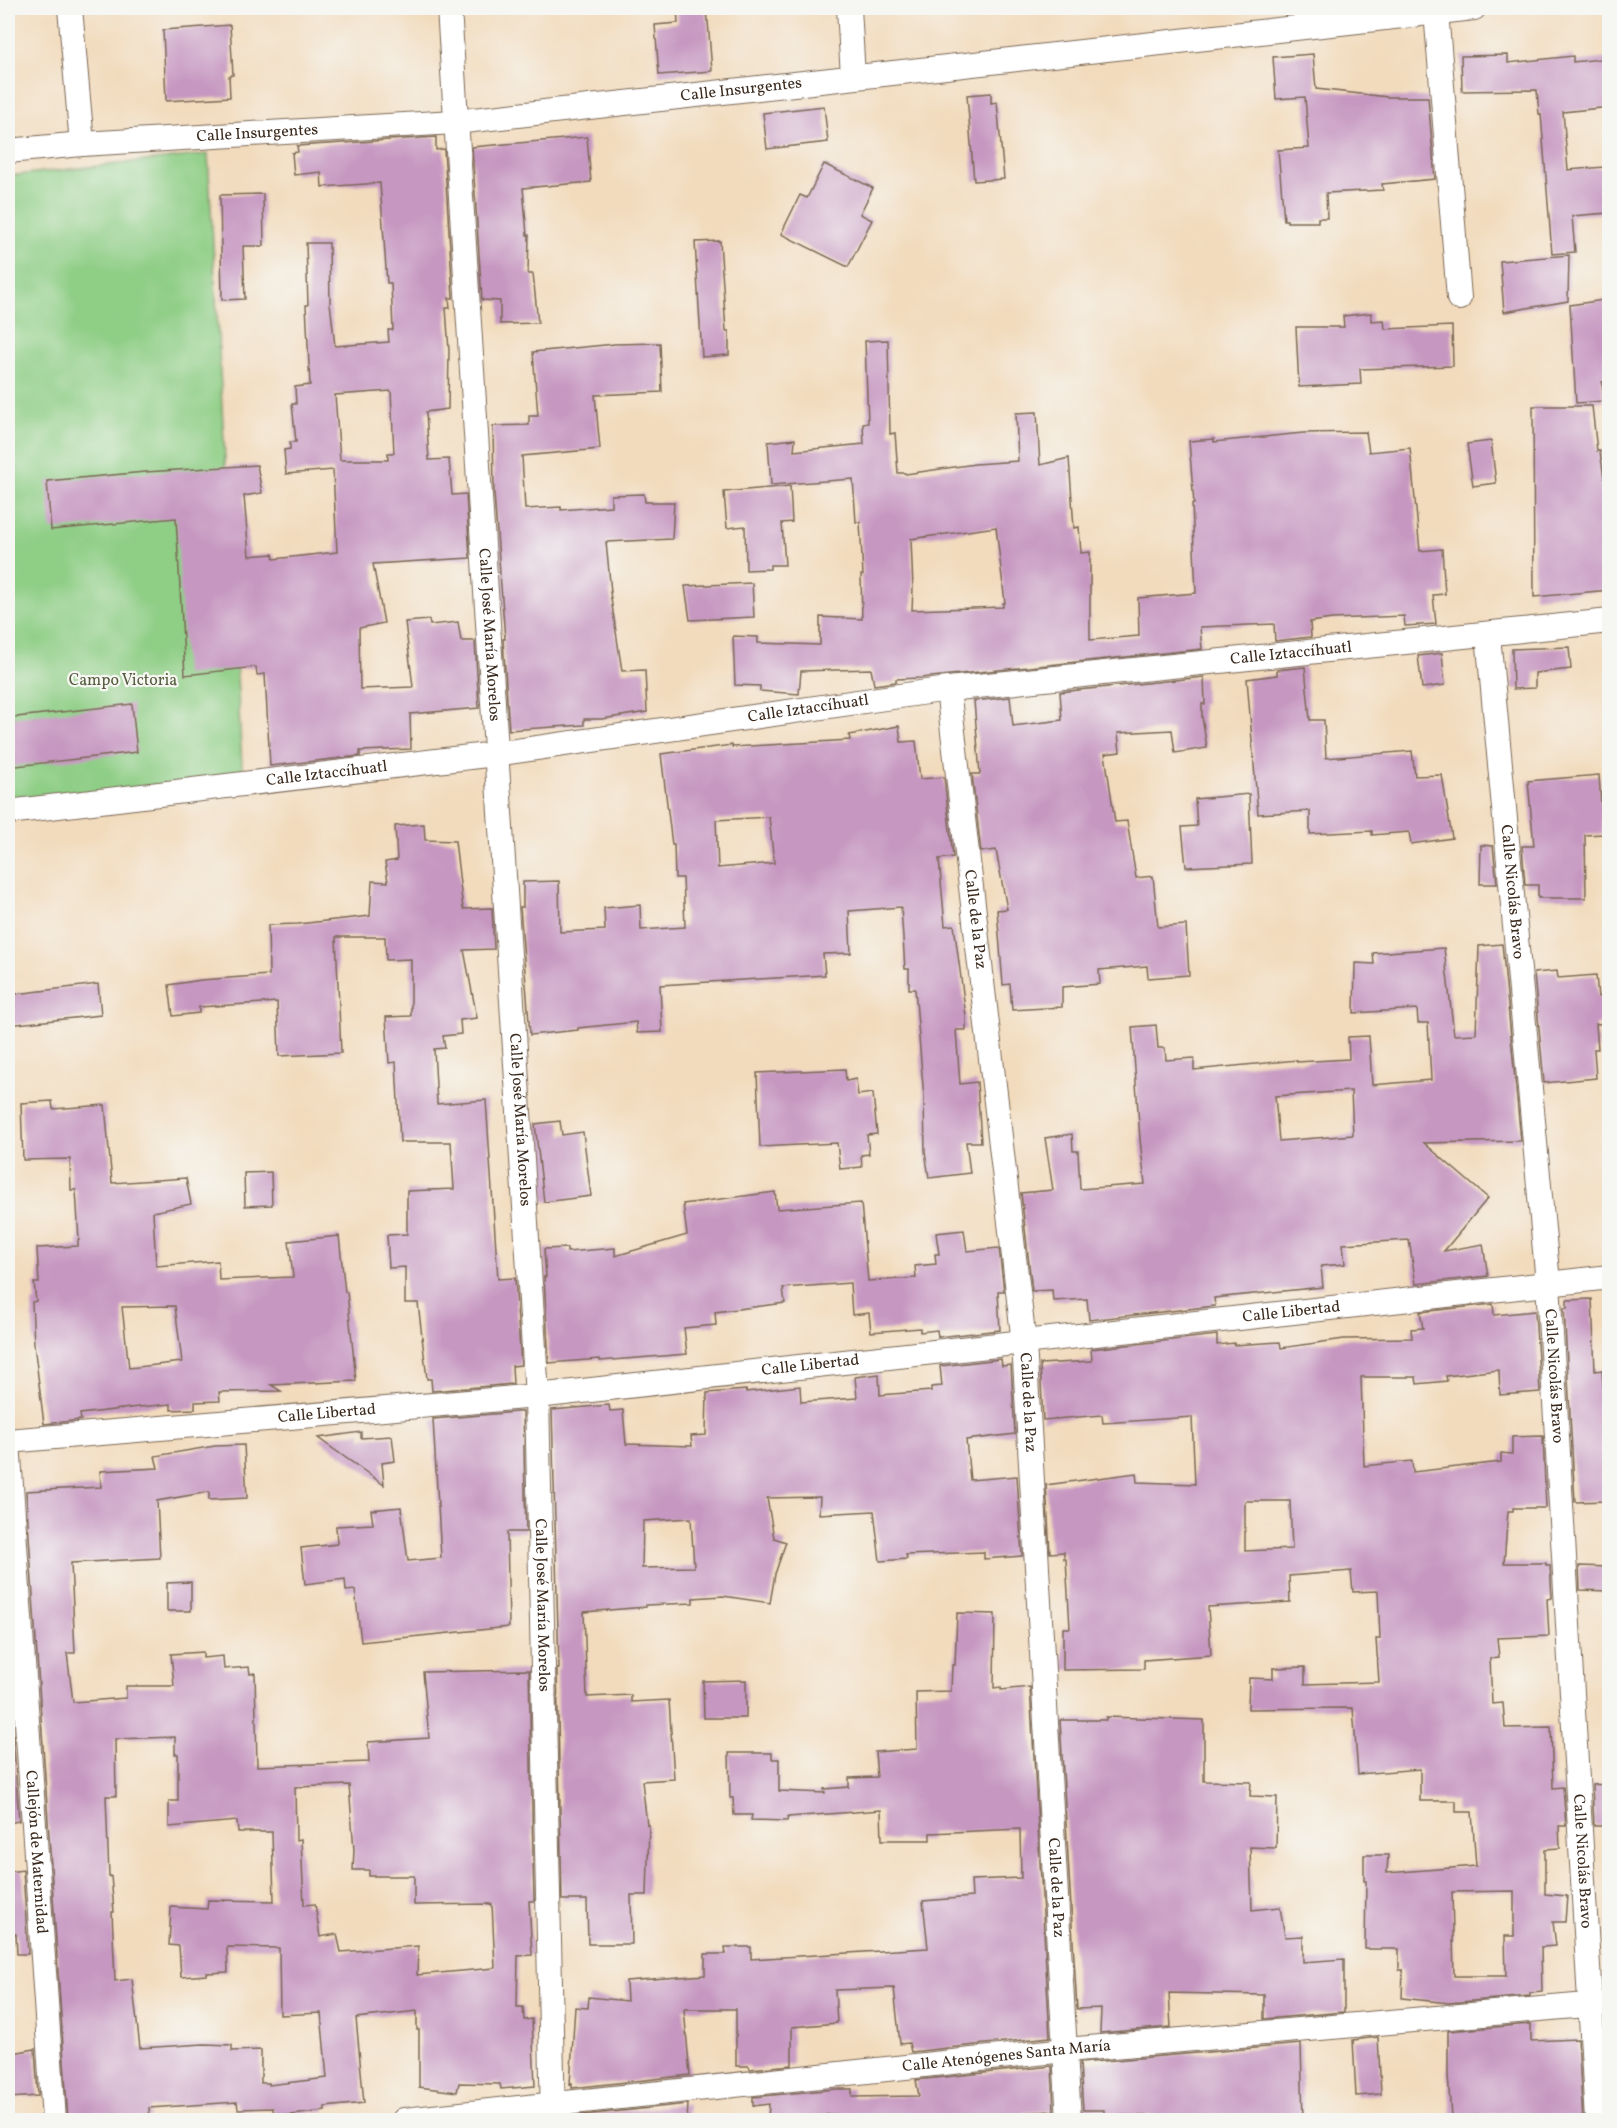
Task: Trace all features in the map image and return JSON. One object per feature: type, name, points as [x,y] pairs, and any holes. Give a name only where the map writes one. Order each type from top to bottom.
[{"type":"street","points":[[70,8],[82,144]]},
{"type":"street","name":"Calle José María Morelos","points":[[449,8],[537,1396],[553,2113]]},
{"type":"street","points":[[849,8],[853,77]]},
{"type":"street","name":"Calle Insurgentes","points":[[8,152],[82,144],[455,122],[1474,8]]},
{"type":"street","points":[[1436,11],[1460,298]]},
{"type":"street","name":"Calle Iztaccíhuatl","points":[[8,812],[495,754],[948,689],[1610,621]]},
{"type":"street","name":"Calle Nicolás Bravo","points":[[1488,634],[1548,1283],[1600,2004],[1597,2121]]},
{"type":"street","name":"Calle de la Paz","points":[[948,689],[1024,1343],[1069,2121]]},
{"type":"street","name":"Calle Libertad","points":[[8,1441],[537,1396],[1610,1277]]},
{"type":"street","name":"Callejón de Maternidad","points":[[8,1441],[54,2121]]},
{"type":"street","name":"Calle Atenógenes Santa María","points":[[404,2121],[553,2113],[1066,2050],[1600,2004]]},
{"type":"green space","name":"Campo Victoria","points":[[208,154],[243,784],[8,812],[8,176]]},
{"type":"building","points":[[677,8],[706,10],[712,71],[659,75],[655,25],[678,23]]},
{"type":"building","points":[[230,25],[233,75],[229,76],[230,97],[166,101],[163,30]]},
{"type":"building","points":[[1313,54],[1316,89],[1388,97],[1428,97],[1435,179],[1382,184],[1383,190],[1326,193],[1327,218],[1318,218],[1318,222],[1287,222],[1284,220],[1278,150],[1309,148],[1305,97],[1276,99],[1273,57]]},
{"type":"building","points":[[1508,55],[1508,63],[1573,56],[1573,62],[1610,58],[1610,107],[1563,112],[1568,170],[1604,167],[1608,213],[1572,216],[1575,252],[1552,254],[1537,90],[1462,91],[1461,56]]},
{"type":"building","points":[[991,93],[991,103],[997,102],[1004,179],[974,181],[967,95]]},
{"type":"building","points":[[824,106],[828,142],[767,149],[763,113]]},
{"type":"building","points":[[436,137],[436,150],[444,149],[453,298],[449,298],[450,308],[446,308],[449,351],[448,409],[426,412],[429,460],[449,459],[452,495],[466,494],[470,558],[373,564],[384,623],[359,628],[360,689],[413,687],[405,622],[429,620],[430,625],[458,622],[461,641],[475,641],[479,708],[410,714],[411,749],[360,751],[360,756],[270,766],[265,674],[257,675],[256,667],[185,675],[176,518],[51,530],[47,481],[257,465],[262,493],[244,496],[249,556],[273,554],[274,559],[337,552],[333,470],[286,474],[284,450],[290,449],[290,442],[296,442],[292,404],[296,404],[295,387],[310,385],[306,243],[329,243],[330,303],[335,346],[389,342],[388,330],[393,330],[391,283],[387,283],[380,183],[322,187],[321,172],[294,175],[292,153],[298,152],[297,146]],"holes":[[[391,391],[394,453],[388,453],[388,460],[340,460],[335,395]]]},
{"type":"building","points":[[587,137],[591,182],[523,188],[527,235],[529,235],[528,274],[533,274],[538,323],[500,324],[500,301],[482,300],[472,147]]},
{"type":"building","points":[[824,164],[873,188],[860,214],[872,220],[848,267],[781,234],[800,195],[807,198]]},
{"type":"building","points":[[263,194],[264,246],[243,246],[245,299],[222,300],[220,195]]},
{"type":"building","points":[[720,241],[726,331],[729,331],[729,355],[702,357],[695,242]]},
{"type":"building","points":[[1569,255],[1568,301],[1504,312],[1500,261]]},
{"type":"building","points":[[1610,299],[1610,381],[1602,382],[1604,401],[1576,403],[1570,305]]},
{"type":"building","points":[[1371,313],[1371,321],[1384,320],[1385,329],[1452,326],[1453,366],[1360,369],[1361,384],[1299,387],[1296,327],[1344,327],[1343,316]]},
{"type":"building","points":[[888,340],[890,434],[895,433],[898,473],[1018,461],[1016,413],[1037,412],[1040,465],[1069,458],[1074,528],[1079,527],[1081,553],[1090,552],[1090,640],[1139,636],[1138,598],[1196,593],[1192,504],[1194,504],[1189,441],[1214,439],[1214,442],[1303,433],[1366,432],[1369,452],[1410,448],[1420,551],[1442,549],[1445,594],[1433,595],[1436,624],[1405,626],[1404,616],[1332,619],[1310,622],[1311,637],[1275,641],[1274,624],[1200,627],[1202,649],[896,679],[896,682],[874,685],[871,669],[801,671],[799,694],[760,691],[760,686],[735,685],[733,636],[758,637],[758,643],[820,645],[820,617],[862,619],[861,575],[863,575],[860,522],[856,522],[853,479],[771,485],[768,442],[795,439],[794,451],[864,444],[863,424],[868,423],[865,341]],"holes":[[[996,527],[1005,603],[1003,607],[912,610],[911,539]]]},
{"type":"building","points":[[660,343],[662,392],[595,395],[600,449],[522,456],[525,509],[561,507],[561,510],[611,506],[611,495],[644,494],[645,502],[674,502],[672,539],[606,542],[610,592],[622,671],[645,670],[647,712],[602,719],[584,719],[584,725],[509,730],[494,493],[493,426],[529,425],[529,416],[538,416],[533,352],[615,344]]},
{"type":"building","points":[[1533,406],[1592,406],[1597,451],[1600,451],[1604,478],[1610,477],[1610,590],[1534,597]]},
{"type":"building","points":[[1491,441],[1496,483],[1473,486],[1467,444]]},
{"type":"building","points":[[790,486],[792,522],[782,523],[785,565],[770,565],[770,569],[746,570],[745,526],[727,528],[724,492]]},
{"type":"building","points":[[752,583],[754,617],[690,620],[685,586]]},
{"type":"building","points":[[1569,647],[1571,669],[1535,673],[1535,688],[1513,689],[1512,649]]},
{"type":"building","points":[[1442,653],[1445,685],[1422,688],[1418,656]]},
{"type":"building","points":[[1305,667],[1310,720],[1324,720],[1326,758],[1412,751],[1415,776],[1442,775],[1452,838],[1411,844],[1409,832],[1372,835],[1372,831],[1310,834],[1310,811],[1258,814],[1247,679],[1277,675],[1277,670]]},
{"type":"building","points":[[1204,677],[1205,704],[1202,704],[1202,717],[1207,748],[1175,753],[1172,730],[1118,733],[1120,752],[1105,754],[1115,822],[1127,821],[1136,878],[1153,876],[1158,927],[1186,925],[1189,975],[1148,978],[1147,966],[1099,970],[1100,984],[1062,987],[1062,1007],[1012,1010],[1010,984],[1003,985],[997,910],[1007,909],[996,850],[981,852],[972,774],[980,774],[974,701],[1010,697],[1013,726],[1062,720],[1060,692]]},
{"type":"building","points":[[132,704],[137,752],[8,767],[8,718]]},
{"type":"building","points":[[899,726],[901,742],[916,741],[920,779],[944,777],[953,857],[939,859],[945,926],[954,925],[966,1016],[966,1030],[956,1030],[960,1084],[977,1082],[981,1142],[966,1142],[970,1173],[929,1178],[925,1151],[924,1098],[915,989],[909,989],[909,969],[905,969],[901,907],[849,911],[851,953],[823,954],[825,975],[660,985],[662,1032],[637,1033],[636,1022],[530,1035],[520,907],[523,907],[523,882],[559,881],[560,932],[605,930],[604,908],[640,905],[641,930],[685,927],[683,878],[675,878],[674,845],[672,845],[661,754],[732,745],[732,747],[850,740],[849,735]],"holes":[[[769,817],[774,863],[718,868],[716,820]]]},
{"type":"building","points":[[1599,775],[1603,834],[1585,835],[1586,898],[1538,898],[1538,885],[1525,885],[1522,846],[1534,846],[1528,781]]},
{"type":"building","points":[[1249,794],[1252,864],[1186,867],[1182,827],[1197,826],[1195,799]]},
{"type":"building","points":[[424,824],[425,840],[455,841],[463,909],[492,908],[494,949],[464,950],[477,1018],[460,1020],[461,1034],[443,1036],[445,1048],[434,1049],[437,1104],[486,1100],[498,1279],[515,1278],[521,1365],[512,1366],[513,1384],[432,1391],[431,1379],[427,1379],[418,1303],[405,1303],[405,1267],[389,1268],[387,1235],[407,1234],[407,1191],[454,1189],[451,1142],[400,1142],[396,1062],[389,1063],[386,1017],[411,1016],[411,959],[386,960],[385,937],[336,937],[341,1053],[279,1056],[277,1002],[199,1007],[199,1013],[173,1016],[169,985],[269,975],[268,925],[370,916],[372,881],[388,882],[385,862],[397,860],[395,826]]},
{"type":"building","points":[[1481,845],[1493,846],[1497,884],[1480,884]]},
{"type":"building","points":[[1502,944],[1521,1141],[1424,1143],[1488,1198],[1444,1251],[1483,1244],[1488,1276],[1416,1284],[1409,1240],[1343,1244],[1345,1264],[1321,1266],[1323,1287],[1214,1298],[1215,1306],[1089,1320],[1087,1299],[1053,1301],[1052,1290],[1032,1291],[1021,1193],[1053,1190],[1045,1138],[1072,1134],[1073,1151],[1078,1151],[1080,1189],[1145,1184],[1132,1027],[1156,1025],[1158,1048],[1165,1048],[1166,1060],[1194,1058],[1194,1070],[1297,1060],[1297,1062],[1349,1059],[1348,1037],[1369,1036],[1372,1085],[1431,1080],[1428,1023],[1418,1023],[1417,1009],[1354,1013],[1355,963],[1374,964],[1373,953],[1444,948],[1454,1035],[1476,1034],[1479,946]],"holes":[[[1351,1091],[1353,1135],[1279,1141],[1275,1096]]]},
{"type":"building","points":[[1557,971],[1558,978],[1596,975],[1598,997],[1610,996],[1610,1023],[1596,1024],[1598,1049],[1594,1049],[1596,1078],[1544,1083],[1534,973]]},
{"type":"building","points":[[98,984],[101,1015],[8,1025],[8,995]]},
{"type":"building","points":[[845,1069],[846,1081],[856,1079],[858,1095],[873,1093],[877,1134],[867,1135],[869,1154],[861,1155],[862,1167],[840,1169],[837,1143],[760,1147],[757,1073]]},
{"type":"building","points":[[52,1101],[53,1109],[105,1105],[112,1183],[186,1178],[191,1204],[153,1212],[156,1266],[218,1261],[219,1280],[293,1277],[289,1241],[339,1236],[356,1381],[271,1385],[281,1391],[219,1392],[220,1401],[195,1402],[195,1409],[171,1410],[171,1404],[139,1407],[80,1414],[81,1420],[44,1424],[34,1344],[32,1302],[36,1301],[34,1283],[39,1283],[37,1248],[78,1246],[76,1190],[71,1190],[70,1159],[23,1160],[21,1103]],"holes":[[[175,1306],[182,1362],[129,1368],[122,1307]]]},
{"type":"building","points":[[560,1121],[562,1135],[583,1132],[591,1196],[544,1202],[535,1124]]},
{"type":"building","points":[[271,1172],[272,1205],[245,1206],[244,1173]]},
{"type":"building","points":[[775,1192],[777,1209],[861,1203],[868,1281],[916,1278],[915,1266],[936,1264],[935,1254],[939,1254],[936,1233],[964,1230],[967,1251],[999,1248],[1004,1291],[998,1291],[1000,1330],[938,1337],[937,1330],[920,1332],[920,1328],[871,1332],[869,1313],[852,1315],[850,1283],[783,1288],[785,1303],[715,1312],[716,1325],[684,1328],[687,1354],[549,1363],[544,1249],[567,1248],[567,1252],[615,1248],[615,1256],[687,1235],[683,1204]]},
{"type":"building","points":[[1592,1299],[1595,1371],[1602,1370],[1606,1429],[1609,1429],[1609,1501],[1575,1502],[1564,1308],[1567,1308],[1567,1300]]},
{"type":"building","points":[[1493,1304],[1494,1315],[1535,1311],[1540,1392],[1500,1395],[1499,1370],[1446,1376],[1447,1381],[1417,1384],[1416,1377],[1361,1377],[1364,1466],[1412,1461],[1413,1472],[1501,1462],[1501,1453],[1512,1454],[1512,1437],[1543,1436],[1546,1508],[1513,1508],[1513,1511],[1508,1511],[1504,1563],[1546,1563],[1550,1565],[1552,1598],[1547,1599],[1549,1636],[1497,1638],[1499,1657],[1490,1658],[1492,1704],[1503,1703],[1505,1728],[1551,1727],[1553,1788],[1563,1787],[1566,1826],[1559,1826],[1560,1848],[1545,1849],[1545,1894],[1567,1896],[1565,1922],[1553,1922],[1556,1946],[1541,1947],[1542,1992],[1530,1993],[1530,1996],[1449,2003],[1402,1998],[1403,1970],[1399,1970],[1399,1949],[1365,1949],[1364,1855],[1388,1855],[1387,1873],[1476,1866],[1472,1812],[1456,1812],[1456,1801],[1420,1801],[1420,1769],[1358,1774],[1353,1708],[1248,1709],[1249,1678],[1273,1679],[1273,1668],[1305,1667],[1305,1684],[1379,1682],[1376,1639],[1380,1639],[1378,1591],[1353,1592],[1351,1571],[1289,1576],[1290,1602],[1208,1607],[1211,1655],[1144,1660],[1144,1669],[1063,1670],[1063,1628],[1070,1628],[1066,1559],[1064,1559],[1064,1552],[1050,1553],[1046,1485],[1136,1473],[1137,1482],[1195,1484],[1192,1417],[1103,1423],[1102,1415],[1043,1420],[1040,1364],[1092,1361],[1091,1349],[1217,1335],[1217,1345],[1280,1342],[1281,1348],[1344,1339],[1412,1338],[1411,1329],[1423,1328],[1420,1312]],"holes":[[[1245,1501],[1290,1501],[1292,1549],[1245,1551]],[[1514,1891],[1514,1936],[1505,1936],[1506,1976],[1454,1976],[1452,1892]]]},
{"type":"building","points":[[1001,1359],[1002,1366],[1011,1365],[1015,1434],[966,1440],[970,1480],[1017,1476],[1022,1556],[984,1559],[984,1552],[906,1555],[907,1559],[880,1561],[874,1511],[819,1514],[820,1497],[767,1498],[774,1538],[786,1542],[775,1574],[770,1603],[723,1596],[693,1598],[693,1603],[646,1605],[646,1607],[584,1612],[587,1697],[631,1695],[631,1702],[669,1700],[674,1779],[642,1781],[647,1825],[649,1825],[647,1895],[631,1895],[632,1944],[588,1944],[587,1900],[562,1900],[552,1410],[609,1405],[610,1411],[623,1410],[626,1444],[692,1446],[691,1436],[706,1435],[707,1393],[746,1390],[746,1392],[800,1386],[801,1402],[857,1398],[855,1377],[879,1374],[880,1395],[931,1391],[931,1387],[942,1386],[940,1366]],"holes":[[[691,1518],[694,1567],[642,1568],[643,1521]]]},
{"type":"building","points":[[523,1412],[526,1532],[507,1532],[509,1627],[361,1642],[355,1590],[346,1591],[345,1579],[305,1584],[301,1548],[337,1544],[336,1526],[373,1524],[371,1510],[401,1507],[408,1561],[441,1558],[433,1419]]},
{"type":"building","points":[[361,1432],[361,1438],[392,1436],[395,1461],[382,1463],[384,1485],[318,1438]]},
{"type":"building","points":[[244,1445],[247,1498],[209,1500],[209,1492],[157,1501],[160,1558],[71,1563],[75,1653],[67,1653],[73,1702],[126,1698],[126,1686],[174,1686],[171,1654],[203,1652],[203,1658],[223,1656],[224,1669],[249,1667],[250,1674],[255,1673],[257,1766],[369,1762],[368,1742],[429,1738],[423,1672],[529,1670],[534,1901],[529,1901],[532,1955],[518,1956],[517,2007],[523,2007],[524,2020],[532,2019],[535,2086],[501,2089],[500,2084],[459,2083],[457,2092],[419,2087],[417,2011],[356,2018],[364,2103],[325,2107],[325,2111],[274,2117],[273,2108],[238,2109],[237,2102],[149,2108],[150,2118],[127,2121],[68,2121],[26,1491],[101,1487],[100,1471],[158,1468],[155,1456],[215,1446]],"holes":[[[175,1737],[175,1754],[178,1754],[178,1801],[169,1801],[169,1827],[237,1821],[238,1832],[272,1832],[274,1901],[208,1900],[207,1909],[171,1907],[169,1945],[179,1946],[181,1977],[228,1972],[227,1947],[279,1948],[280,2015],[321,2013],[327,2078],[269,2085],[269,2083],[261,2083],[261,2050],[232,2051],[232,2045],[204,2044],[140,2048],[132,1979],[115,1981],[112,1912],[114,1912],[111,1876],[109,1876],[106,1796],[116,1796],[115,1739]],[[349,1785],[354,1850],[353,1870],[369,1870],[369,1876],[414,1876],[414,1905],[492,1904],[495,1968],[417,1975],[418,1946],[341,1952],[337,1934],[320,1937],[315,1904],[304,1905],[301,1839],[296,1840],[295,1787]]]},
{"type":"building","points":[[1579,1566],[1610,1567],[1610,1591],[1580,1590]]},
{"type":"building","points":[[191,1582],[191,1611],[167,1611],[167,1583]]},
{"type":"building","points":[[957,1613],[995,1614],[994,1688],[1001,1687],[1001,1690],[1030,1687],[1050,2037],[911,2052],[909,2043],[900,2044],[894,1988],[835,1990],[837,2023],[792,2027],[792,2065],[750,2069],[749,2066],[736,2066],[736,2009],[684,2009],[690,2075],[572,2088],[572,2083],[570,2084],[575,2007],[588,2008],[589,1997],[627,2001],[626,1981],[705,1975],[705,1954],[726,1954],[725,1947],[751,1947],[751,1959],[928,1948],[923,1901],[972,1897],[971,1880],[1021,1878],[1020,1829],[930,1833],[930,1840],[882,1840],[881,1810],[788,1817],[787,1821],[751,1820],[752,1815],[734,1815],[733,1798],[730,1798],[729,1753],[772,1753],[772,1759],[779,1759],[779,1791],[825,1793],[824,1789],[849,1787],[849,1778],[877,1777],[875,1752],[917,1749],[916,1692],[951,1691],[952,1665],[955,1665]]},
{"type":"building","points":[[746,1680],[746,1718],[704,1718],[703,1681]]},
{"type":"building","points":[[1106,1717],[1204,1720],[1204,1781],[1251,1782],[1250,1796],[1277,1797],[1276,1848],[1250,1847],[1252,1910],[1280,1907],[1285,1937],[1303,1936],[1303,1962],[1344,1959],[1344,2012],[1264,2019],[1264,1995],[1169,1993],[1171,2027],[1100,2033],[1101,2008],[1077,2009],[1060,1720],[1106,1720]]},
{"type":"building","points":[[8,1718],[12,1718],[19,1821],[8,1823]]},
{"type":"building","points":[[1610,1784],[1610,1826],[1594,1826],[1592,1785]]},
{"type":"building","points":[[23,1870],[28,1954],[17,1954],[16,1934],[8,1935],[8,1872]]},
{"type":"building","points":[[1531,2024],[1531,2041],[1578,2039],[1583,2121],[1513,2121],[1513,2113],[1451,2117],[1448,2031]]},
{"type":"building","points":[[1378,2037],[1381,2094],[1356,2096],[1353,2040]]},
{"type":"building","points":[[1301,2044],[1303,2121],[1273,2121],[1273,2116],[1233,2121],[1181,2121],[1181,2117],[1104,2115],[1104,2110],[1083,2110],[1080,2063]]},
{"type":"building","points":[[35,2049],[38,2096],[9,2098],[8,2054]]},
{"type":"building","points":[[1052,2066],[1054,2111],[1022,2113],[1023,2121],[885,2121],[885,2118],[827,2114],[828,2121],[768,2121],[769,2104],[753,2106],[753,2097],[836,2089],[852,2089],[852,2097],[919,2096],[916,2080]]},
{"type":"building","points":[[688,2104],[687,2121],[574,2121],[574,2116]]}]
